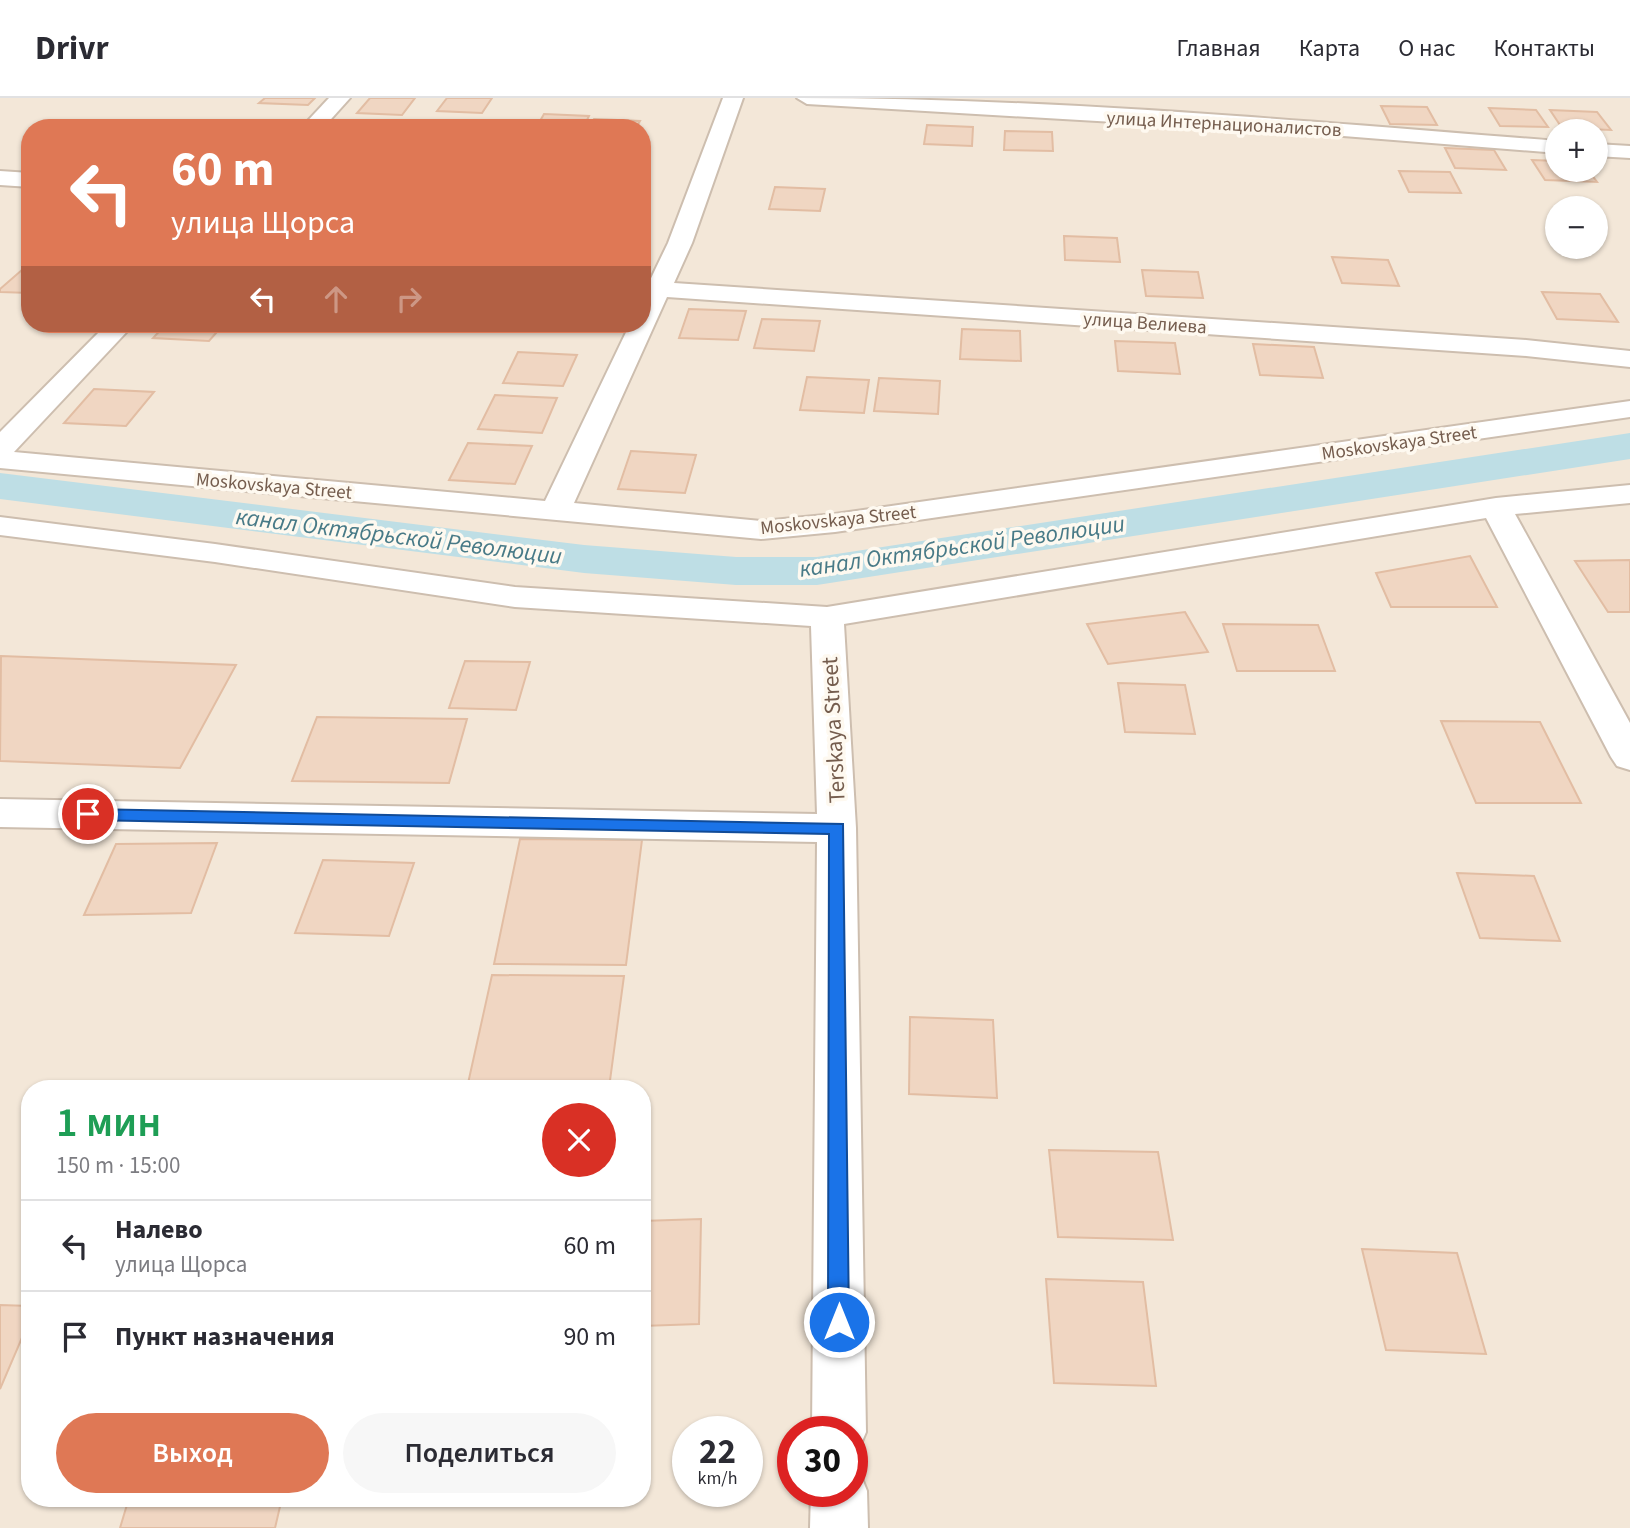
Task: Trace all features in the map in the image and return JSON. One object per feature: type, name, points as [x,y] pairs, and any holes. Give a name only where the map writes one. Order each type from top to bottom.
[{"type":"street","points":[[320,119],[340,98]]},
{"type":"street","points":[[651,308],[680,243],[733,98]]},
{"type":"street","name":"улица Интернационалистов","points":[[807,98],[1315,118],[1545,145]]},
{"type":"street","points":[[1608,151],[1630,152]]},
{"type":"street","points":[[0,178],[21,179]]},
{"type":"street","name":"улица Велиева","points":[[660,289],[1527,348],[1630,359]]},
{"type":"street","points":[[0,449],[112,333]]},
{"type":"street","points":[[555,512],[639,333]]},
{"type":"street","name":"Moskovskaya Street","points":[[0,459],[761,530],[835,523],[1630,409]]},
{"type":"street","points":[[0,526],[215,553],[515,597],[827,617],[1496,507],[1630,494]]},
{"type":"street","points":[[1496,507],[1630,757]]},
{"type":"street","name":"Terskaya Street","points":[[827,617],[837,828],[839,1416]]},
{"type":"street","points":[[0,813],[837,828]]},
{"type":"street","points":[[839,1507],[839,1528]]},
{"type":"shaded area","points":[[0,98],[1630,98],[1630,1528],[0,1528]]},
{"type":"building","points":[[265,98],[315,98],[308,105],[259,103]]},
{"type":"building","points":[[370,98],[415,98],[402,115],[357,113]]},
{"type":"building","points":[[447,98],[492,98],[482,113],[437,111]]},
{"type":"building","points":[[1381,106],[1427,107],[1437,125],[1390,124]]},
{"type":"building","points":[[1489,108],[1536,110],[1545,123],[1545,127],[1500,126]]},
{"type":"building","points":[[1550,110],[1597,112],[1602,119],[1556,119]]},
{"type":"building","points":[[544,114],[589,116],[588,119],[541,119]]},
{"type":"building","points":[[927,125],[973,127],[972,146],[924,144]]},
{"type":"building","points":[[1005,131],[1052,132],[1053,151],[1004,150]]},
{"type":"building","points":[[1445,148],[1494,150],[1506,170],[1455,168]]},
{"type":"building","points":[[1532,160],[1545,160],[1545,180]]},
{"type":"building","points":[[1399,171],[1450,172],[1461,193],[1409,192]]},
{"type":"building","points":[[775,187],[825,189],[820,211],[769,209]]},
{"type":"building","points":[[1064,236],[1117,238],[1120,262],[1065,260]]},
{"type":"building","points":[[1332,257],[1388,260],[1399,286],[1342,283]]},
{"type":"building","points":[[1142,270],[1198,272],[1203,298],[1146,296]]},
{"type":"building","points":[[21,271],[21,293],[0,292],[0,289]]},
{"type":"building","points":[[1542,292],[1600,294],[1618,322],[1557,319]]},
{"type":"building","points":[[689,309],[746,311],[738,340],[679,338]]},
{"type":"building","points":[[762,319],[820,321],[814,351],[754,348]]},
{"type":"building","points":[[962,329],[1020,331],[1021,361],[960,359]]},
{"type":"building","points":[[158,333],[216,333],[209,341],[153,338]]},
{"type":"building","points":[[1115,341],[1175,343],[1180,374],[1118,371]]},
{"type":"building","points":[[1253,344],[1314,347],[1323,378],[1260,375]]},
{"type":"building","points":[[518,352],[577,355],[563,386],[503,383]]},
{"type":"building","points":[[807,377],[869,380],[864,413],[800,410]]},
{"type":"building","points":[[879,378],[940,381],[938,414],[874,411]]},
{"type":"building","points":[[94,389],[154,392],[126,426],[64,423]]},
{"type":"building","points":[[495,395],[557,398],[542,433],[478,429]]},
{"type":"building","points":[[468,443],[532,446],[515,484],[449,480]]},
{"type":"building","points":[[631,451],[696,455],[685,493],[618,489]]},
{"type":"building","points":[[1470,556],[1497,607],[1391,607],[1376,573]]},
{"type":"building","points":[[1630,560],[1630,612],[1608,612],[1575,561]]},
{"type":"building","points":[[1185,612],[1208,652],[1108,664],[1087,624]]},
{"type":"building","points":[[1223,624],[1318,625],[1335,671],[1237,671]]},
{"type":"building","points":[[1,656],[236,665],[180,768],[0,761]]},
{"type":"building","points":[[465,661],[530,662],[516,710],[449,708]]},
{"type":"building","points":[[1118,683],[1185,685],[1195,734],[1125,732]]},
{"type":"building","points":[[317,717],[467,719],[449,783],[292,781]]},
{"type":"building","points":[[1441,721],[1540,722],[1581,803],[1476,803]]},
{"type":"building","points":[[520,839],[642,840],[626,965],[494,964]]},
{"type":"building","points":[[217,843],[191,913],[84,915],[116,844]]},
{"type":"building","points":[[323,860],[414,863],[389,936],[295,933]]},
{"type":"building","points":[[1457,873],[1534,876],[1560,941],[1480,938]]},
{"type":"building","points":[[492,975],[624,976],[610,1080],[469,1080]]},
{"type":"building","points":[[910,1017],[993,1020],[997,1098],[909,1094]]},
{"type":"building","points":[[1049,1150],[1158,1152],[1173,1240],[1058,1237]]},
{"type":"building","points":[[701,1219],[699,1324],[651,1326],[651,1221]]},
{"type":"building","points":[[1362,1249],[1457,1253],[1486,1354],[1386,1350]]},
{"type":"building","points":[[1046,1279],[1143,1282],[1156,1386],[1054,1383]]},
{"type":"building","points":[[0,1305],[21,1306],[21,1340],[0,1389]]},
{"type":"building","points":[[126,1507],[280,1507],[275,1528],[120,1528]]},
{"type":"waterway","name":"канал Октябрьской Революции","points":[[0,486],[584,559],[736,571],[817,571],[1630,446]]},
{"type":"route","points":[[88,814],[837,828],[839,1322]]}]
